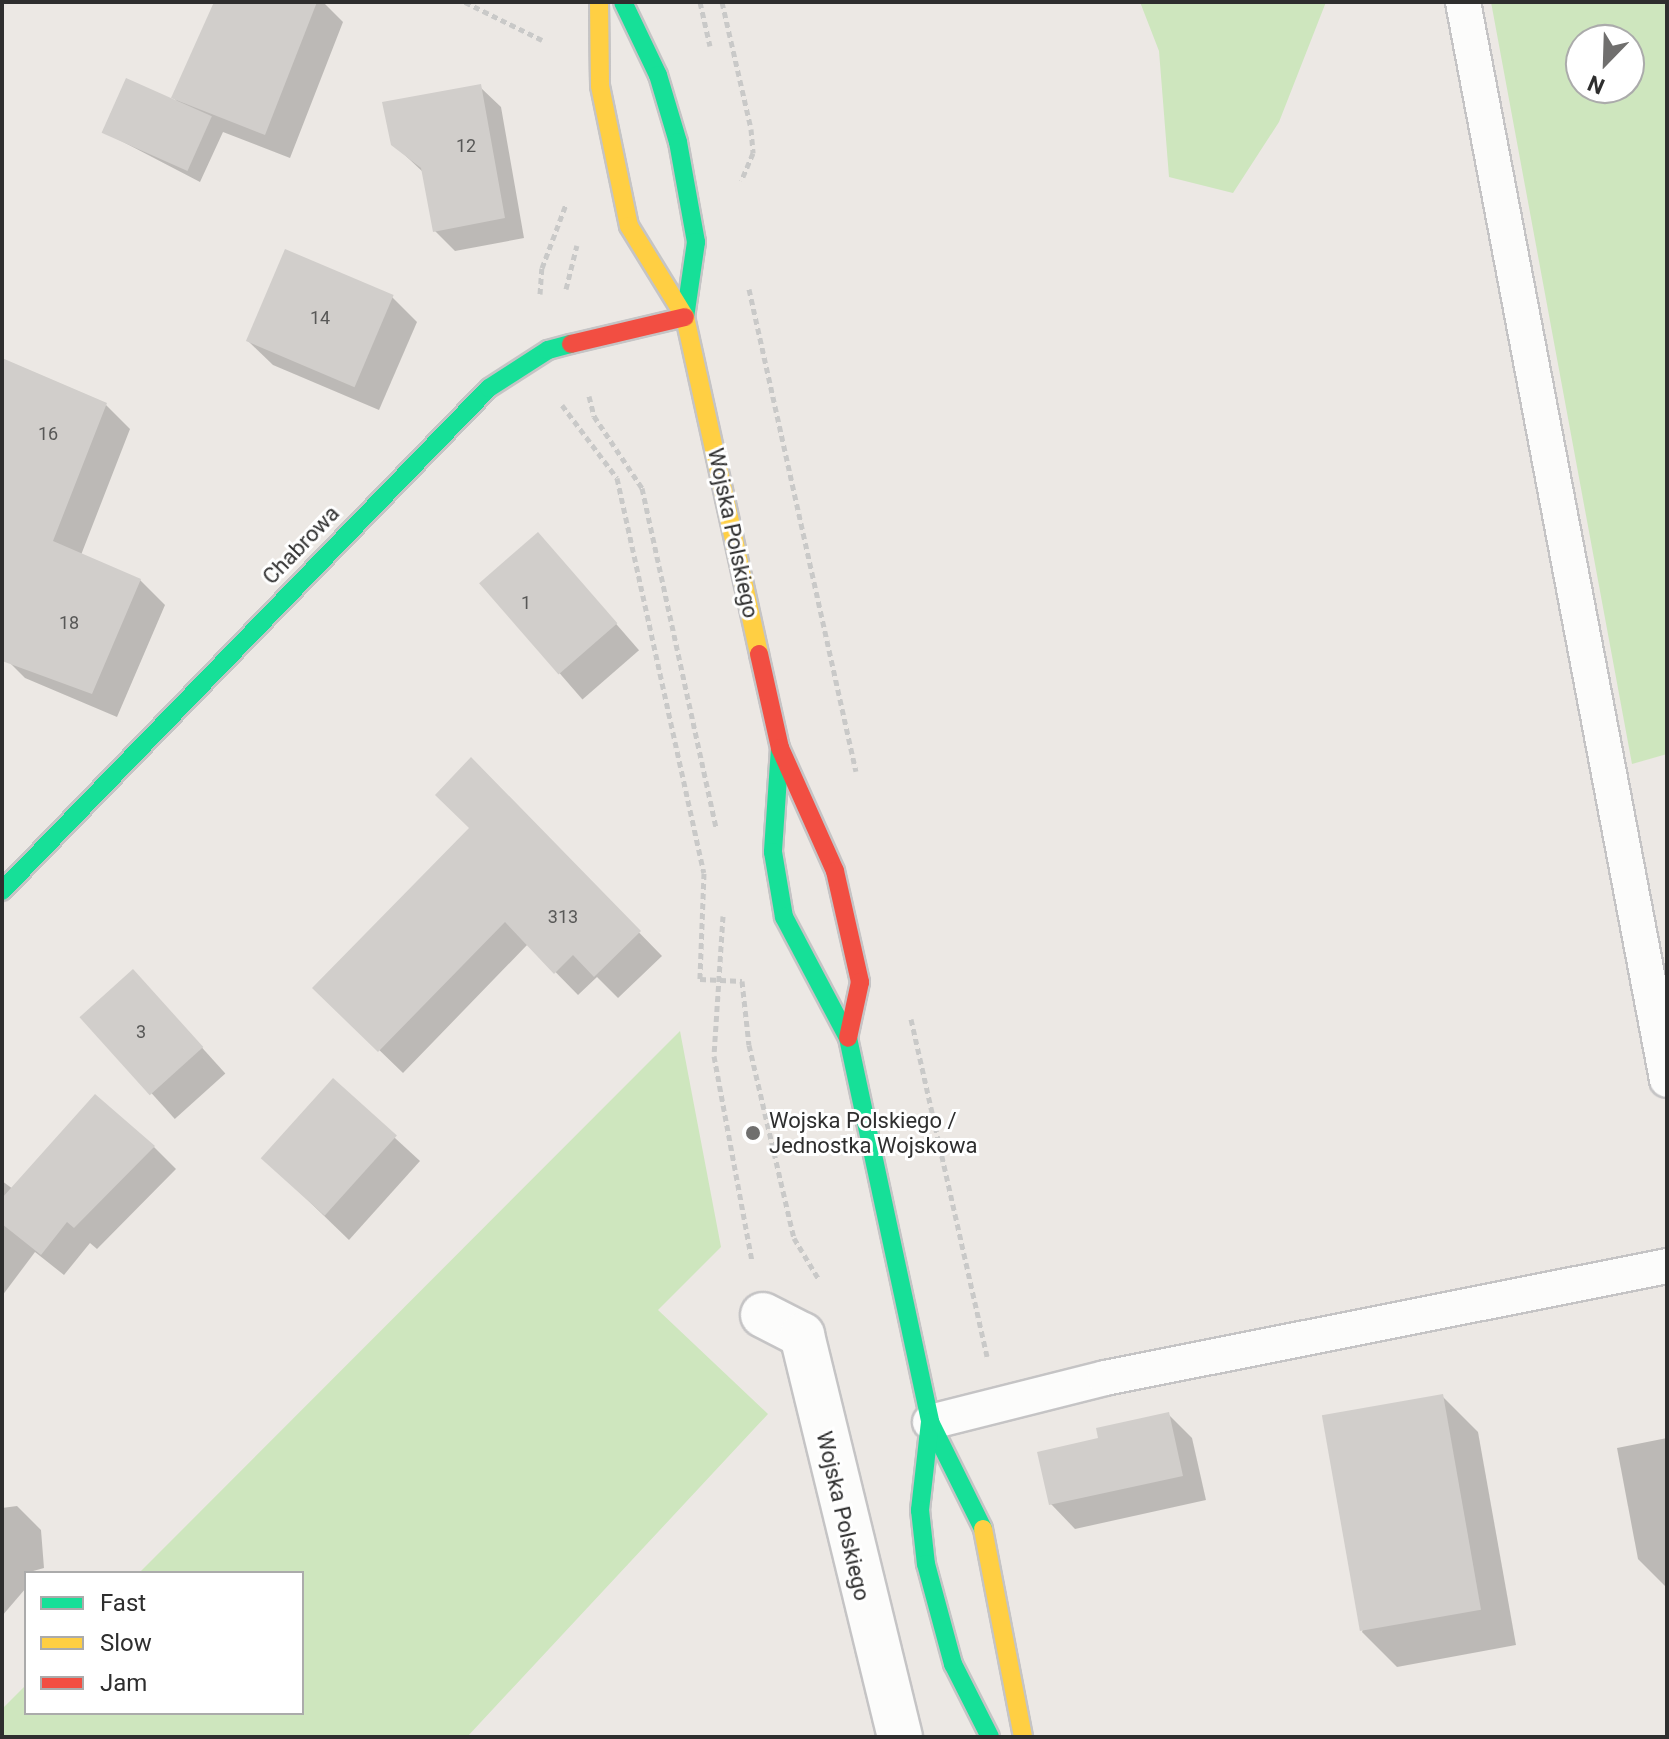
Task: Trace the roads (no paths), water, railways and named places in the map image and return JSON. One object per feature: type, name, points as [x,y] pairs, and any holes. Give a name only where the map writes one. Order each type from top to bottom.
[{"type":"main road","name":"Wojska Polskiego","points":[[599,2],[600,86],[627,214],[647,266],[685,317],[780,748],[835,871],[860,982],[848,1038]]},
{"type":"main road","name":"Wojska Polskiego","points":[[623,2],[658,75],[689,199],[696,273],[685,317]]},
{"type":"main road","name":"Chabrowa","points":[[2,891],[489,388],[548,350],[575,341],[685,317]]},
{"type":"main road","name":"Wojska Polskiego","points":[[780,748],[773,852],[784,917],[848,1038],[930,1422],[981,1518],[1023,1737]]},
{"type":"main road","name":"Wojska Polskiego","points":[[930,1422],[920,1510],[926,1564],[953,1664],[990,1737]]},
{"type":"street","name":"Wojska Polskiego","points":[[763,1315],[802,1335],[900,1737]]},
{"type":"lane","points":[[1463,2],[1667,1080]]},
{"type":"lane","points":[[930,1422],[1119,1375],[1667,1266]]},
{"type":"place","name":"Wojska Polskiego / Jednostka Wojskowa","points":[[753,1133]]}]
